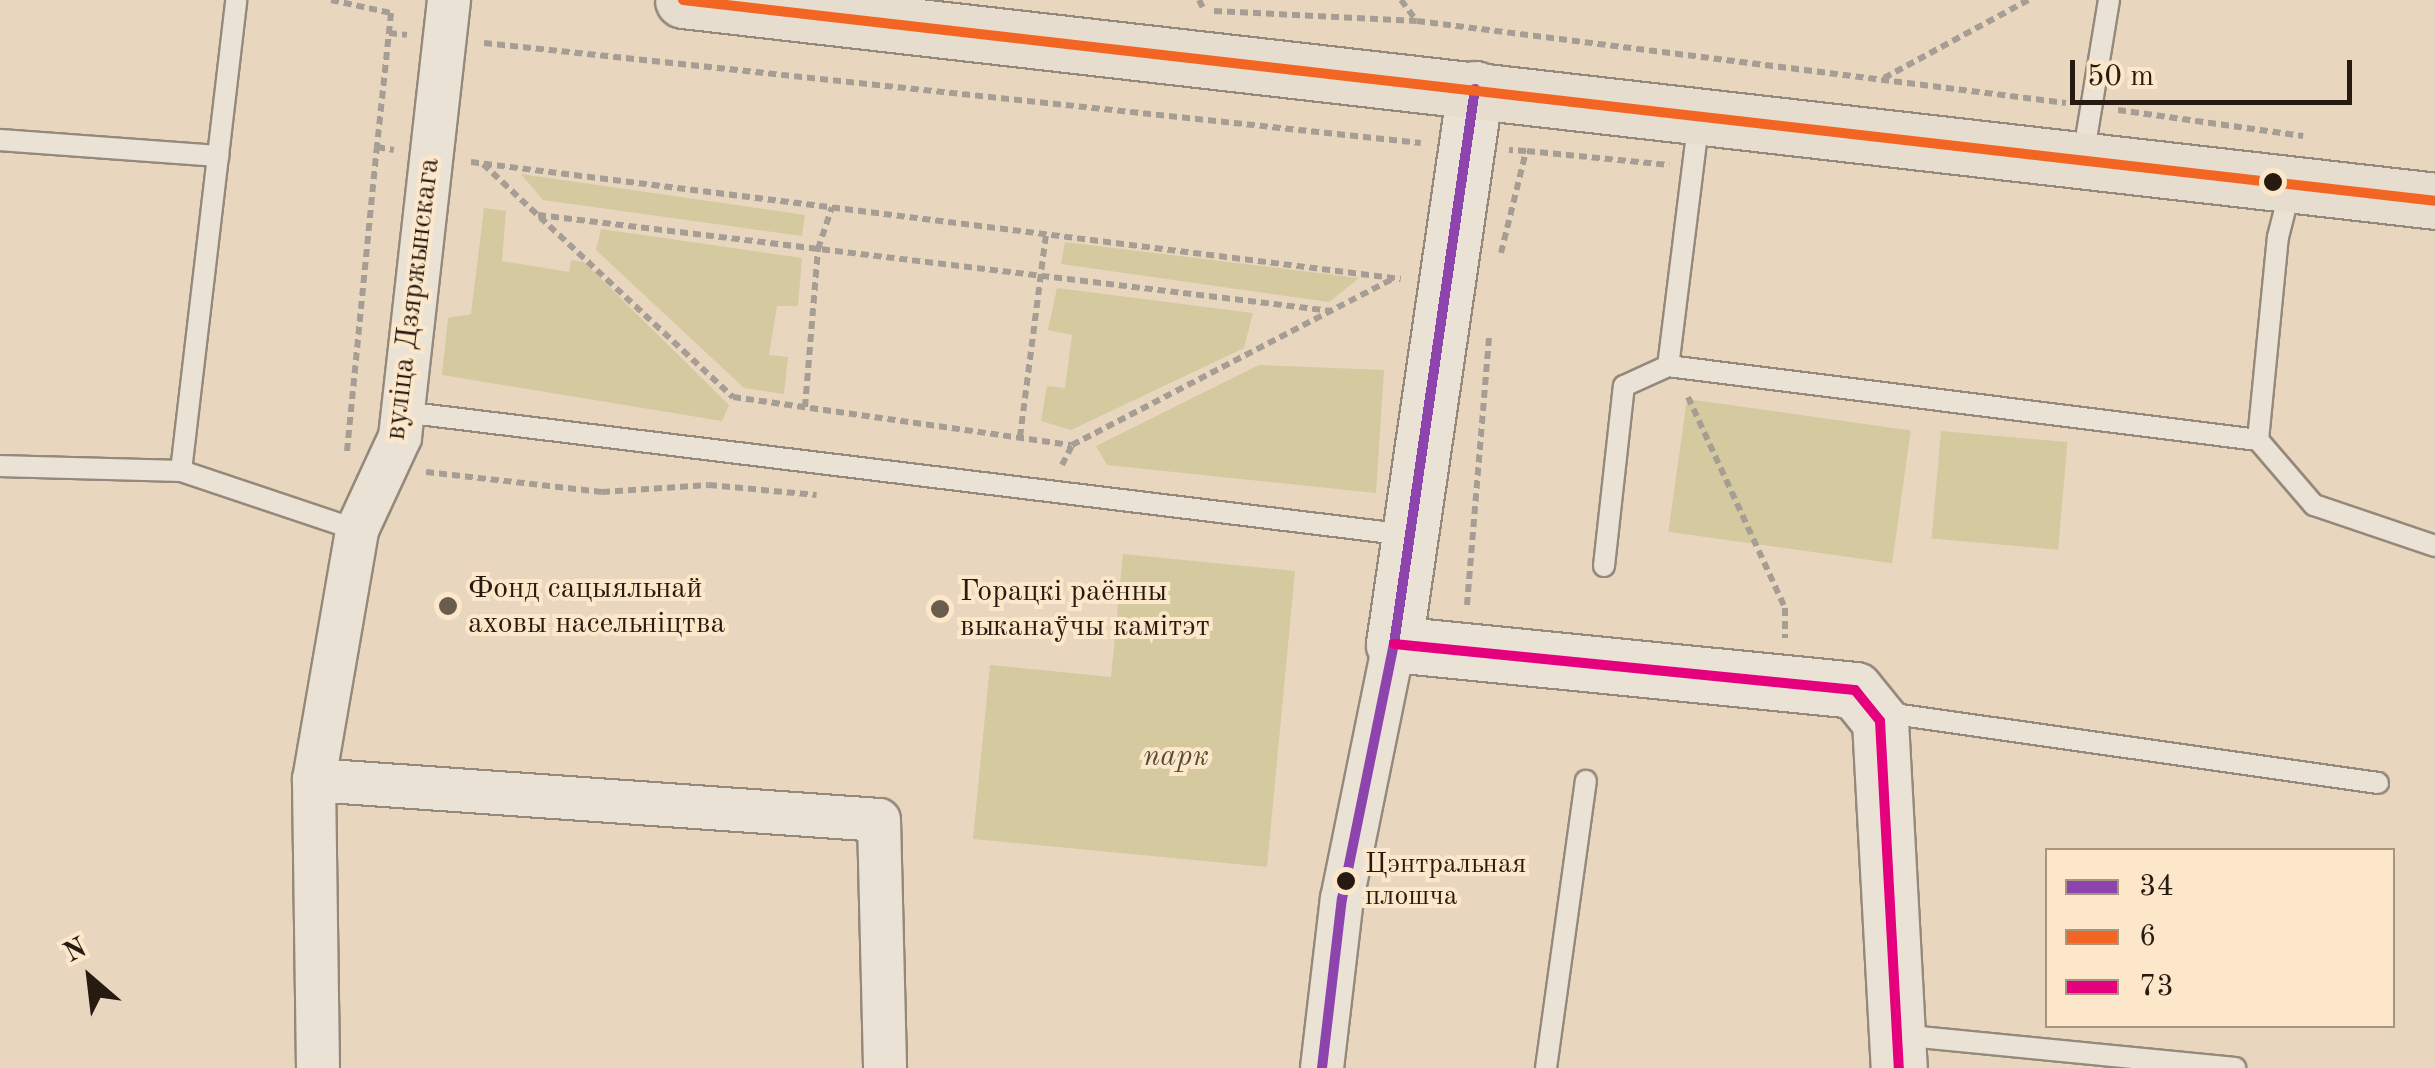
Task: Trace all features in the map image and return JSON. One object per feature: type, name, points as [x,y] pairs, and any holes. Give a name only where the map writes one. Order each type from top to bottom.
[{"type":"main road","points":[[683,0],[2435,200]]},
{"type":"main road","points":[[1474,89],[1394,644],[1785,680],[1855,690],[1880,721],[1898,1051]]},
{"type":"street","name":"вуліца Дзяржынскага","points":[[318,1068],[314,780],[356,530],[387,466],[404,412],[447,19]]},
{"type":"street","points":[[1322,1068],[1342,899],[1394,644]]},
{"type":"street","points":[[314,780],[879,820],[885,1068]]},
{"type":"lane","points":[[181,471],[236,0]]},
{"type":"lane","points":[[2083,160],[2108,0]]},
{"type":"lane","points":[[1668,366],[1700,114]]},
{"type":"lane","points":[[0,140],[218,156]]},
{"type":"lane","points":[[2258,440],[2278,237],[2291,184]]},
{"type":"lane","points":[[1604,566],[1624,386],[1668,366],[2258,440],[2314,504],[2435,546]]},
{"type":"lane","points":[[404,412],[1410,536]]},
{"type":"lane","points":[[0,466],[181,471],[356,530]]},
{"type":"lane","points":[[1872,711],[2378,783]]},
{"type":"lane","points":[[1546,1068],[1586,781]]},
{"type":"lane","points":[[1898,1051],[2235,1068]]},
{"type":"path","points":[[331,0],[360,3],[391,13],[346,462],[602,492],[709,485],[828,496]]},
{"type":"path","points":[[1199,0],[1204,10]]},
{"type":"path","points":[[1401,0],[1417,22]]},
{"type":"path","points":[[1883,78],[2028,0]]},
{"type":"path","points":[[1186,8],[1417,22],[1737,60]]},
{"type":"path","points":[[388,33],[447,19],[1438,145]]},
{"type":"path","points":[[376,148],[1446,285],[1493,287],[1526,151]]},
{"type":"path","points":[[482,163],[733,397],[1072,444],[1393,278]]},
{"type":"path","points":[[805,407],[818,249],[832,207]]},
{"type":"path","points":[[538,216],[1330,311]]},
{"type":"path","points":[[1020,437],[1046,234]]},
{"type":"path","points":[[1462,650],[1490,327]]},
{"type":"path","points":[[1684,389],[1786,608],[1785,680]]},
{"type":"path","points":[[1049,492],[1072,444]]},
{"type":"green space","points":[[521,174],[805,215],[802,236],[543,200]]},
{"type":"green space","points":[[484,208],[506,211],[502,261],[569,272],[571,260],[584,262],[729,405],[722,421],[442,375],[448,318],[471,314]]},
{"type":"green space","points":[[601,229],[802,258],[798,306],[777,306],[769,355],[788,357],[784,394],[744,388],[596,250]]},
{"type":"green space","points":[[1065,242],[1359,278],[1329,302],[1061,264]]},
{"type":"green space","points":[[1057,288],[1253,313],[1244,348],[1071,430],[1041,421],[1047,386],[1065,388],[1072,335],[1048,330]]},
{"type":"green space","points":[[1259,365],[1384,370],[1376,493],[1107,465],[1096,446]]},
{"type":"green space","points":[[1687,399],[1911,430],[1892,563],[1668,532]]},
{"type":"green space","points":[[1941,431],[2068,442],[2058,550],[1932,539]]},
{"type":"green space","name":"парк","points":[[1123,554],[1295,571],[1267,867],[973,839],[990,665],[1111,677]]},
{"type":"transit line","name":"6","points":[[683,0],[2435,201]]},
{"type":"transit line","name":"34","points":[[1322,1068],[1342,899],[1394,644],[1475,89]]},
{"type":"transit line","name":"73","points":[[1394,644],[1855,690],[1880,721],[1899,1068]]},
{"type":"place","name":"Фонд сацыяльнай аховы насельніцтва","points":[[448,606]]},
{"type":"place","name":"Горацкі раённы выканаўчы камітэт","points":[[940,609]]},
{"type":"place","name":"Цэнтральная плошча","points":[[1346,881]]}]
